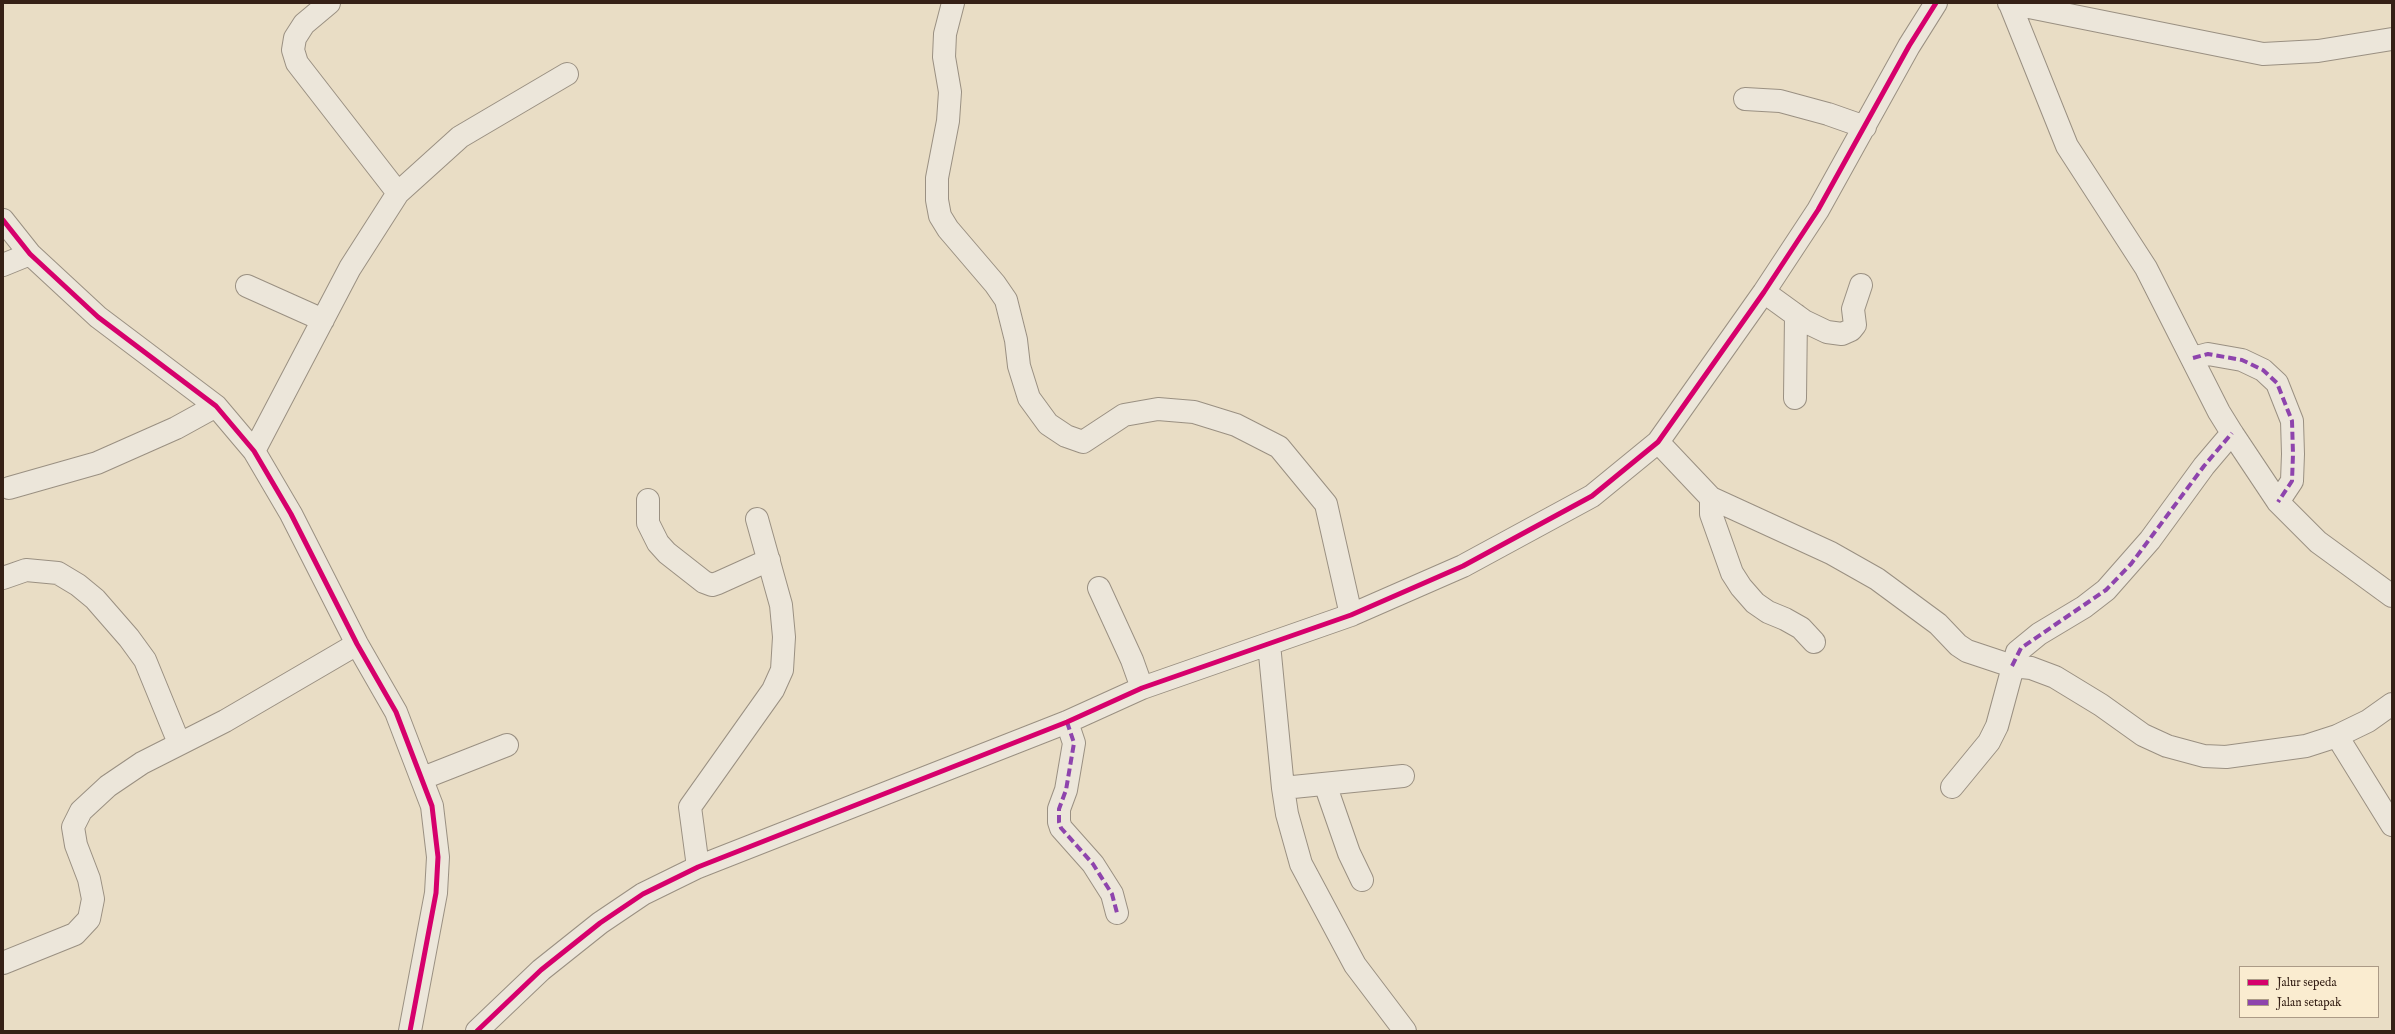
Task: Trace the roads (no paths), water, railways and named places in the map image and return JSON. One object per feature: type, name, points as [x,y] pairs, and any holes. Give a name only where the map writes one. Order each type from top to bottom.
[{"type":"street","points":[[329,3],[304,24],[295,38],[293,50],[297,63],[398,193]]},
{"type":"street","points":[[954,3],[945,34],[944,57],[950,92],[948,121],[937,178],[937,200],[940,216],[948,229],[995,284],[1006,300],[1016,340],[1019,366],[1028,398],[1048,424],[1066,436],[1083,442],[1124,415],[1158,409],[1194,412],[1236,425],[1279,447],[1326,504],[1351,615]]},
{"type":"street","points":[[477,1031],[541,970],[600,923],[643,894],[698,867],[1067,722],[1142,688],[1351,615],[1463,566],[1586,500],[1658,442],[1764,292],[1818,210],[1909,46],[1936,3]]},
{"type":"street","points":[[2009,3],[2263,54],[2318,51],[2392,39]]},
{"type":"street","points":[[2009,3],[2067,146],[2146,268],[2194,358],[2219,412],[2232,433],[2278,502],[2318,542],[2392,596]]},
{"type":"street","points":[[254,451],[358,253],[398,193],[460,137],[567,74]]},
{"type":"street","points":[[1745,99],[1780,101],[1828,114],[1865,127]]},
{"type":"street","points":[[3,220],[30,254],[98,317],[216,406],[254,451],[291,514],[357,644],[396,712],[423,778],[432,806],[438,857],[436,893],[410,1031]]},
{"type":"street","points":[[3,265],[30,254]]},
{"type":"street","points":[[1764,292],[1796,315],[1827,332],[1842,334],[1851,330],[1855,326],[1853,308],[1861,285]]},
{"type":"street","points":[[247,286],[323,320]]},
{"type":"street","points":[[1795,398],[1796,315]]},
{"type":"street","points":[[2194,358],[2208,354],[2242,360],[2263,370],[2277,383],[2292,421],[2293,454],[2292,481],[2278,502]]},
{"type":"street","points":[[9,488],[97,463],[176,428],[216,406]]},
{"type":"street","points":[[1952,787],[1992,737],[2006,697],[2012,666],[2021,648],[2100,594],[2131,564],[2204,466],[2232,433]]},
{"type":"street","points":[[1658,442],[1711,498],[1838,556],[1877,579],[1938,624],[1958,645],[1967,651],[2012,666],[2031,668],[2055,678],[2101,705],[2144,735],[2167,746],[2196,755],[2226,757],[2306,746],[2337,736],[2368,721],[2392,704]]},
{"type":"street","points":[[1711,498],[1711,514],[1732,573],[1741,587],[1755,603],[1768,612],[1801,628],[1814,642]]},
{"type":"street","points":[[648,500],[648,523],[658,543],[667,553],[704,582],[712,585],[718,583],[769,560]]},
{"type":"street","points":[[698,867],[690,807],[694,799],[772,690],[782,670],[784,637],[781,605],[757,520]]},
{"type":"street","points":[[3,578],[26,570],[58,573],[78,585],[95,600],[129,638],[145,660],[179,743]]},
{"type":"street","points":[[1099,588],[1132,660],[1142,688]]},
{"type":"street","points":[[3,963],[75,934],[89,919],[93,899],[89,879],[76,845],[74,827],[81,811],[108,786],[142,763],[225,720],[357,644]]},
{"type":"street","points":[[1269,644],[1283,788],[1292,834],[1302,864],[1355,965],[1396,1027]]},
{"type":"street","points":[[1067,722],[1074,743],[1066,790],[1059,809],[1059,822],[1061,828],[1093,864],[1112,894],[1117,913]]},
{"type":"street","points":[[2337,736],[2392,825]]},
{"type":"street","points":[[423,778],[507,745]]},
{"type":"street","points":[[1283,788],[1402,776]]},
{"type":"street","points":[[1325,784],[1349,852],[1362,880]]}]
